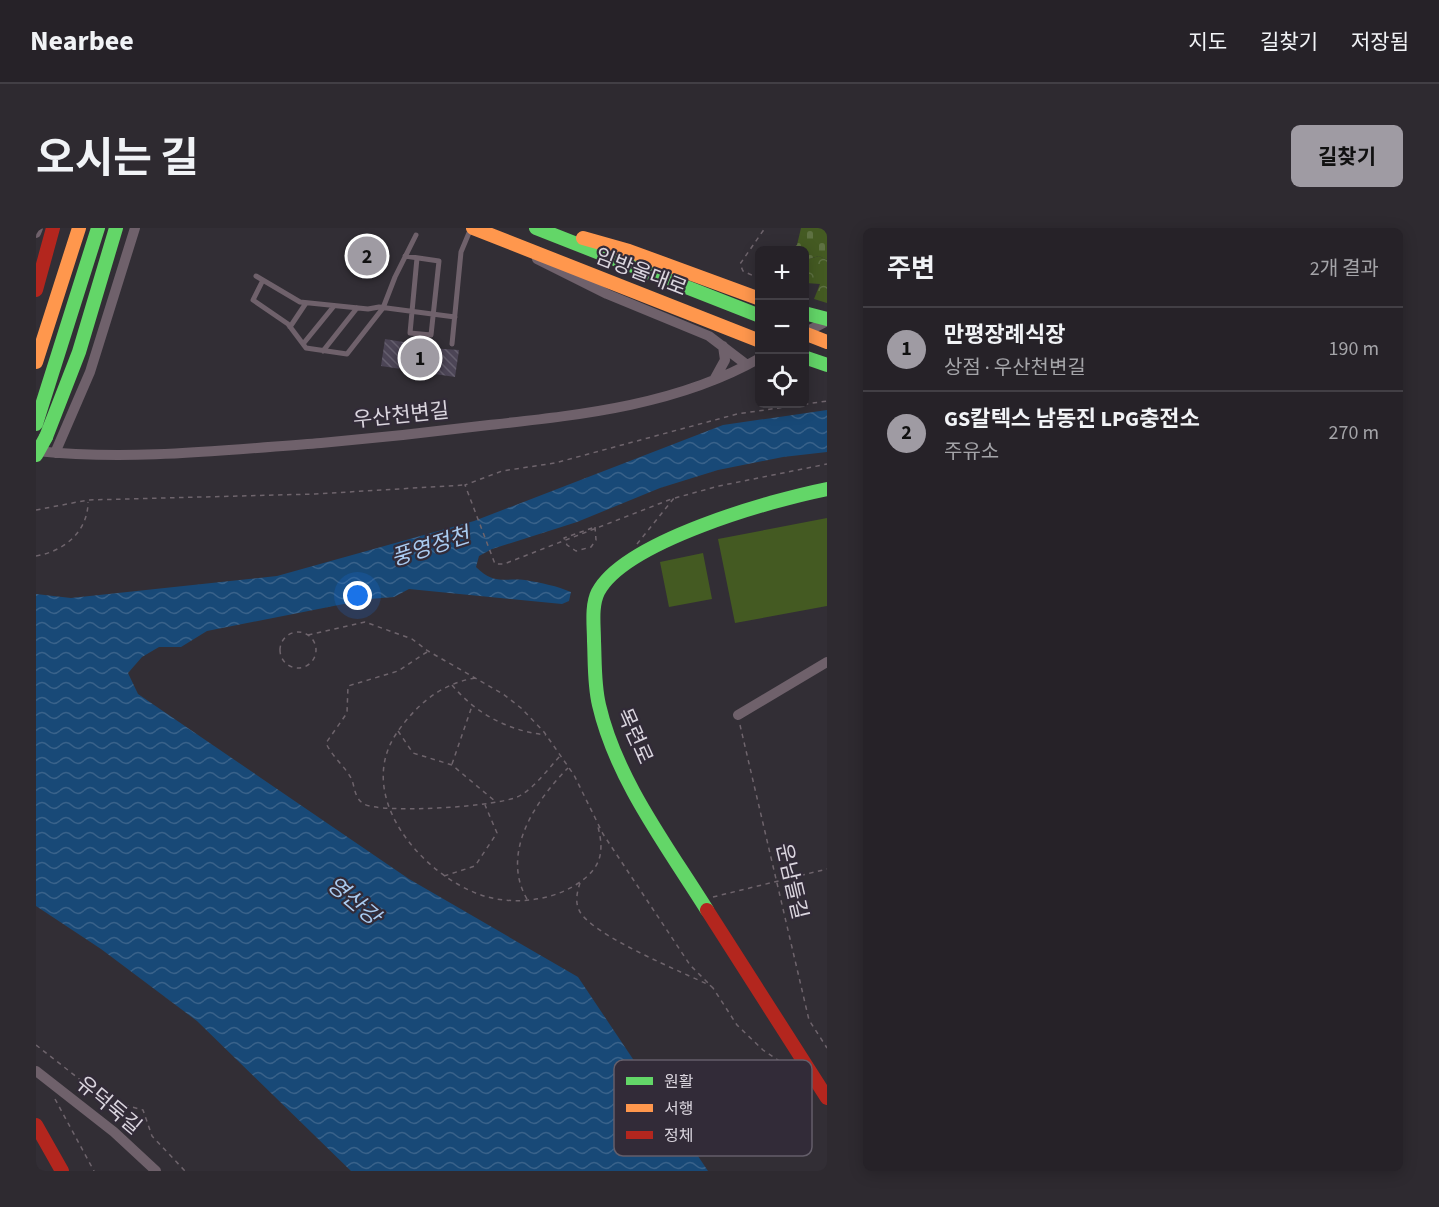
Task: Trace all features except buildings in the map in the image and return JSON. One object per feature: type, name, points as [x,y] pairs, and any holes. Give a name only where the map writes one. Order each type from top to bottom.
[{"type":"main road","points":[[36,290],[53,228]]},
{"type":"main road","points":[[36,362],[79,228]]},
{"type":"main road","points":[[36,424],[98,228]]},
{"type":"main road","points":[[36,453],[46,437],[80,352],[116,228]]},
{"type":"main road","name":"임방울대로","points":[[536,228],[755,314]]},
{"type":"main road","points":[[548,228],[629,251],[755,298]]},
{"type":"main road","name":"임방울대로","points":[[474,229],[755,339]]},
{"type":"main road","points":[[809,315],[827,320]]},
{"type":"main road","points":[[809,335],[827,342]]},
{"type":"main road","points":[[809,359],[827,365]]},
{"type":"main road","name":"목련로","points":[[803,1060],[701,901],[651,818],[611,741],[601,714],[595,671],[596,598],[606,579],[615,570],[642,554],[712,522],[756,506],[827,489]]},
{"type":"main road","name":"목련로","points":[[812,1073],[824,1092]]},
{"type":"main road","points":[[36,1125],[62,1171]]},
{"type":"street","points":[[36,233],[38,228]]},
{"type":"street","points":[[55,453],[90,372],[135,228]]},
{"type":"street","points":[[474,229],[607,294],[709,336],[747,365]]},
{"type":"street","points":[[809,330],[827,320]]},
{"type":"street","points":[[714,381],[726,360],[723,345]]},
{"type":"street","name":"우산천변길","points":[[36,453],[134,456],[372,438],[569,416],[688,390],[714,381],[755,360]]},
{"type":"street","points":[[738,715],[827,662]]},
{"type":"street","name":"유덕둑길","points":[[36,1071],[114,1132],[156,1171]]},
{"type":"lane","points":[[452,344],[461,252],[474,229]]},
{"type":"lane","points":[[262,282],[253,300],[291,327],[306,348],[347,354],[383,308],[416,235]]},
{"type":"lane","points":[[405,256],[439,261],[431,335],[410,333],[417,258]]},
{"type":"lane","points":[[256,276],[262,282],[300,302],[357,308],[383,308],[455,317]]},
{"type":"lane","points":[[291,327],[306,303]]},
{"type":"lane","points":[[303,344],[334,306]]},
{"type":"lane","points":[[323,351],[357,308]]},
{"type":"path","points":[[755,277],[742,271],[740,264],[765,228]]},
{"type":"path","points":[[36,510],[88,500],[315,494],[465,484],[502,471],[555,463],[737,414],[827,401]]},
{"type":"path","points":[[465,484],[471,507],[493,561],[495,564],[504,564],[674,498],[719,486],[827,464]]},
{"type":"path","points":[[637,543],[674,498]]},
{"type":"path","points":[[36,555],[51,552],[68,543],[88,519],[88,500]]},
{"type":"path","points":[[565,540],[573,550],[589,549],[596,540],[595,529]]},
{"type":"path","points":[[308,635],[316,650],[312,662],[301,668],[289,666],[280,656],[283,639],[297,632],[308,635],[365,622],[412,639],[428,651],[511,700],[546,735],[561,756],[597,825],[685,958],[712,986],[737,1025],[777,1060]]},
{"type":"path","points":[[428,651],[398,671],[348,686],[347,712],[326,743],[351,779],[358,799],[371,807],[390,808],[496,802],[521,796],[561,756]]},
{"type":"path","points":[[476,678],[452,684],[423,702],[398,732],[385,762],[383,784],[390,808],[403,832],[429,864],[444,876],[484,896],[508,901],[554,895],[580,882],[600,864],[602,849],[597,825]]},
{"type":"path","points":[[452,684],[473,705],[512,728],[546,735]]},
{"type":"path","points":[[452,765],[473,705]]},
{"type":"path","name":"운남들길","points":[[738,715],[809,1020],[827,1048]]},
{"type":"path","points":[[398,732],[413,753],[452,765],[496,802]]},
{"type":"path","points":[[527,900],[518,874],[518,854],[524,830],[546,792],[568,767]]},
{"type":"path","points":[[444,876],[475,866],[497,833],[485,804]]},
{"type":"path","points":[[701,901],[827,869]]},
{"type":"path","points":[[580,882],[577,905],[587,921],[652,960],[712,986]]},
{"type":"path","points":[[36,1045],[106,1100],[143,1110],[152,1136],[185,1171]]},
{"type":"path","points":[[53,1096],[94,1171]]},
{"type":"green space","points":[[801,228],[827,228],[827,260],[819,256],[809,259],[809,246],[797,245]]},
{"type":"green space","points":[[819,256],[827,260],[827,303],[814,299],[820,284],[809,283],[809,259]]},
{"type":"green space","points":[[827,518],[827,606],[735,623],[718,539]]},
{"type":"green space","points":[[703,553],[712,599],[669,607],[660,562]]},
{"type":"water","points":[[827,410],[827,452],[783,457],[718,470],[660,488],[577,522],[492,549],[479,556],[476,567],[488,576],[499,580],[525,580],[571,592],[569,601],[562,604],[409,589],[394,597],[369,599],[207,631],[181,647],[159,647],[142,657],[128,673],[138,694],[409,879],[578,977],[634,1060],[614,1060],[614,1156],[698,1156],[708,1171],[351,1171],[197,1021],[101,949],[36,906],[36,594],[71,598],[277,576],[474,521],[723,425]]},
{"type":"traffic: fast","points":[[36,424],[98,228]]},
{"type":"traffic: fast","points":[[46,437],[79,352],[116,228]]},
{"type":"traffic: fast","points":[[536,228],[755,314]]},
{"type":"traffic: fast","points":[[809,314],[827,319]]},
{"type":"traffic: fast","points":[[809,359],[827,365]]},
{"type":"traffic: fast","points":[[36,455],[46,437]]},
{"type":"traffic: fast","points":[[707,910],[644,811],[617,759],[607,732],[595,681],[594,603],[598,592],[613,573],[637,556],[668,540],[737,513],[827,489]]},
{"type":"traffic: slow","points":[[36,362],[79,228]]},
{"type":"traffic: slow","points":[[473,228],[755,339]]},
{"type":"traffic: slow","points":[[583,238],[629,251],[755,297]]},
{"type":"traffic: slow","points":[[809,335],[827,342]]},
{"type":"traffic: jam","points":[[36,290],[53,228]]},
{"type":"traffic: jam","points":[[707,910],[803,1060]]},
{"type":"traffic: jam","points":[[812,1074],[827,1098]]},
{"type":"traffic: jam","points":[[36,1125],[62,1171]]},
{"type":"place","name":"GS칼텍스 남동진 LPG충전소","points":[[367,256]]},
{"type":"place","name":"만평장례식장","points":[[420,358]]},
{"type":"water label","name":"풍영정천","points":[[430,546]]},
{"type":"water label","name":"영산강","points":[[354,900]]}]
